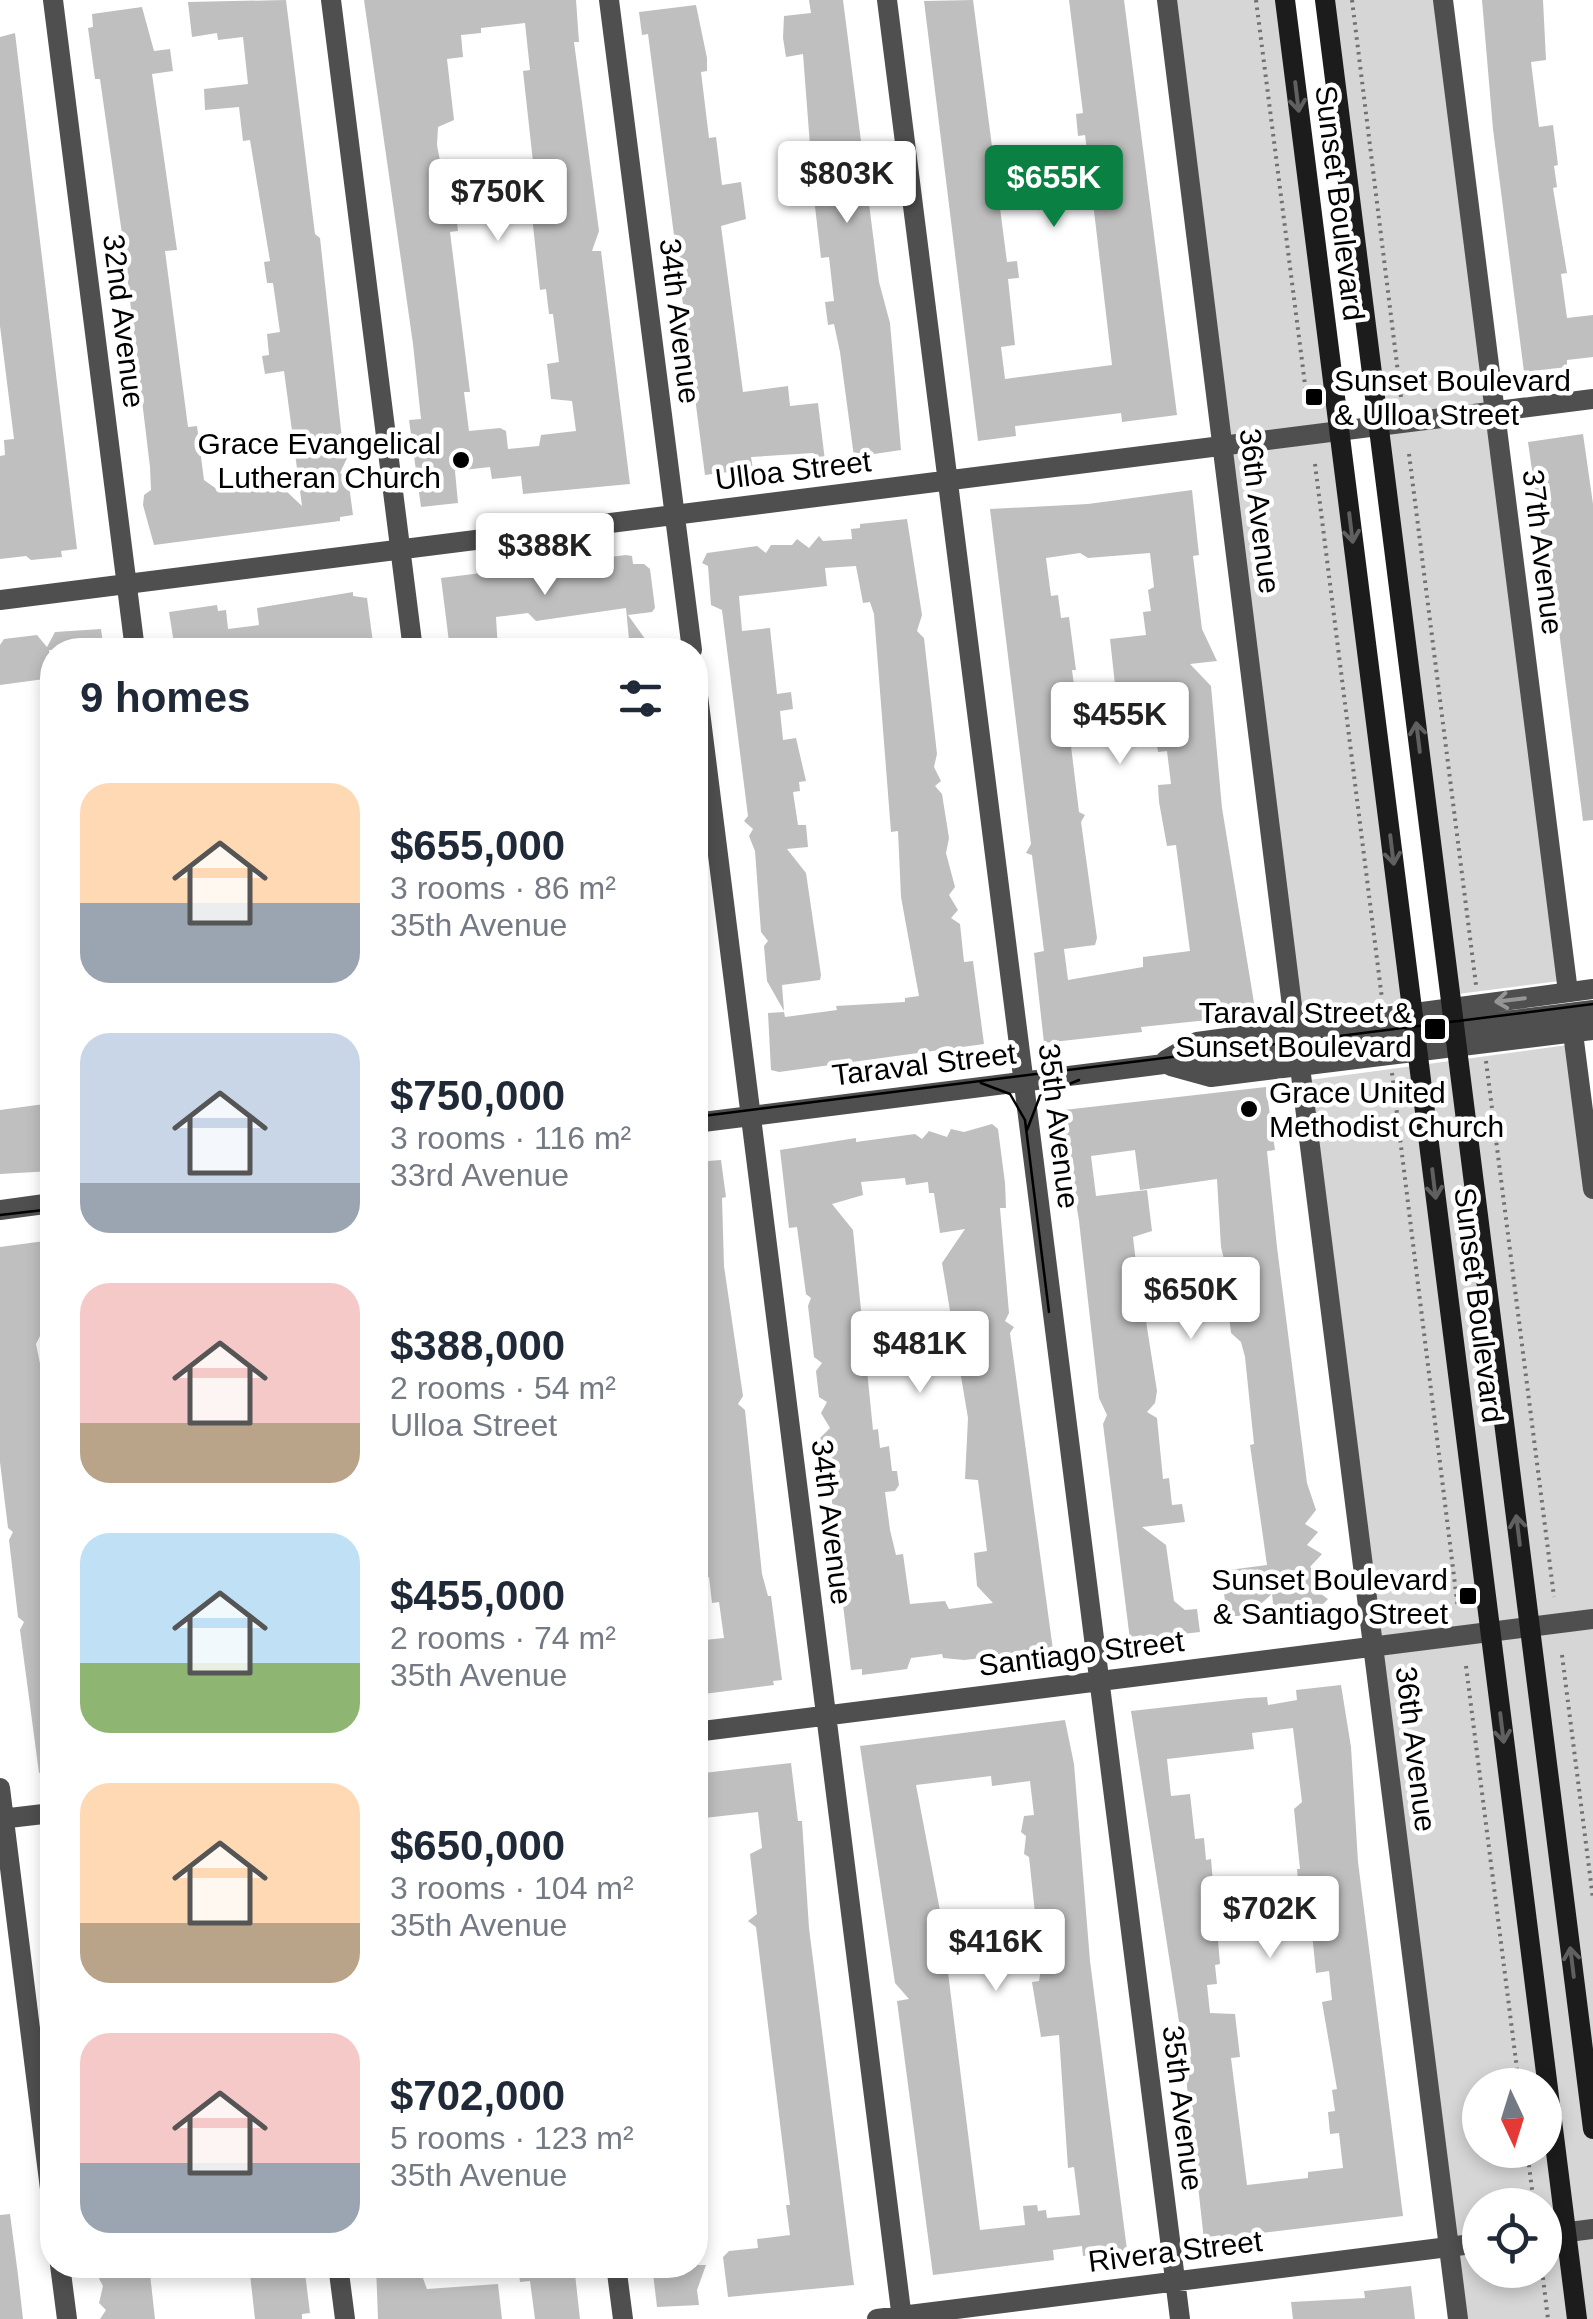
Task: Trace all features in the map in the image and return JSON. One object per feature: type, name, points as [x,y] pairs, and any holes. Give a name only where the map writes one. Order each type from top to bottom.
[{"type":"main road","name":"Sunset Boulevard","points":[[1285,0],[1490,1632],[1551,2188]]},
{"type":"main road","name":"Sunset Boulevard","points":[[1325,0],[1593,2128]]},
{"type":"main road","name":"Sunset Boulevard","points":[[1562,2258],[1577,2319]]},
{"type":"street","name":"32nd Avenue","points":[[53,0],[133,638]]},
{"type":"street","points":[[331,0],[411,638]]},
{"type":"street","name":"34th Avenue","points":[[610,0],[690,638]]},
{"type":"street","name":"35th Avenue","points":[[887,0],[1180,2319]]},
{"type":"street","name":"36th Avenue","points":[[1168,0],[1295,1030]]},
{"type":"street","name":"37th Avenue","points":[[1443,0],[1568,992]]},
{"type":"street","name":"Ulloa Street","points":[[0,600],[1593,399]]},
{"type":"street","name":"34th Avenue","points":[[708,775],[902,2317]]},
{"type":"street","name":"Taraval Street","points":[[1454,1027],[1568,992],[1593,989]]},
{"type":"street","name":"Taraval Street","points":[[708,1121],[1593,1010]]},
{"type":"street","name":"Taraval Street","points":[[1160,1064],[1197,1042],[1295,1030],[1415,1032],[1454,1027],[1583,1032]]},
{"type":"street","name":"Taraval Street","points":[[1160,1064],[1210,1077],[1300,1067],[1415,1032]]},
{"type":"street","points":[[1583,1032],[1593,1189]]},
{"type":"street","name":"36th Avenue","points":[[1300,1067],[1458,2319]]},
{"type":"street","points":[[0,1210],[40,1205]]},
{"type":"street","name":"Santiago Street","points":[[708,1730],[1593,1619]]},
{"type":"street","points":[[0,1788],[40,2112]]},
{"type":"street","points":[[2,1819],[40,1814]]},
{"type":"street","points":[[1562,2232],[1593,2229]]},
{"type":"street","name":"Rivera Street","points":[[877,2319],[1462,2245]]},
{"type":"street","points":[[62,2278],[67,2319]]},
{"type":"street","points":[[340,2278],[345,2319]]},
{"type":"street","points":[[618,2278],[623,2319]]},
{"type":"path","points":[[1256,0],[1308,408]]},
{"type":"path","points":[[1352,0],[1402,397]]},
{"type":"path","points":[[1408,454],[1476,992]]},
{"type":"path","points":[[1315,464],[1383,1009]]},
{"type":"path","points":[[1485,1056],[1554,1597]]},
{"type":"path","points":[[1391,1068],[1458,1609]]},
{"type":"path","points":[[1562,1655],[1593,1899]]},
{"type":"path","points":[[1466,1666],[1517,2068]]},
{"type":"path","points":[[1544,2288],[1548,2319]]},
{"type":"shaded area","points":[[1167,0],[1285,0],[1411,1000],[1324,1016],[1317,1012],[1293,1016]]},
{"type":"shaded area","points":[[1325,0],[1443,0],[1567,980],[1450,995]]},
{"type":"shaded area","points":[[1575,1044],[1593,1188],[1593,2319],[1458,2319],[1302,1081]]},
{"type":"building","points":[[286,0],[315,234],[320,238],[342,439],[336,449],[347,458],[340,473],[348,478],[353,515],[340,517],[340,521],[154,545],[143,505],[144,495],[151,490],[150,467],[122,234],[100,79],[95,79],[88,28],[93,27],[92,14],[142,7],[154,51],[170,49],[173,71],[152,74],[177,250],[165,251],[188,427],[197,426],[204,480],[218,490],[240,486],[242,479],[269,475],[302,506],[284,371],[265,374],[262,356],[269,355],[267,334],[280,332],[273,283],[267,283],[264,262],[270,261],[250,140],[243,141],[239,107],[205,110],[204,89],[248,84],[243,37],[218,40],[217,33],[192,37],[188,2]]},
{"type":"building","points":[[364,0],[576,0],[579,42],[574,42],[599,231],[592,251],[601,251],[630,484],[523,494],[521,476],[492,479],[490,467],[455,471],[458,503],[421,507],[409,420],[421,419]],"holes":[[[525,23],[530,70],[523,71],[533,162],[529,163],[531,207],[540,290],[546,289],[549,314],[553,314],[559,362],[547,364],[551,399],[572,401],[576,431],[541,435],[539,446],[508,449],[506,431],[500,428],[469,431],[464,392],[470,392],[450,232],[458,231],[454,197],[447,198],[437,145],[438,127],[454,120],[447,59],[463,57],[461,35],[481,33],[481,28]]]},
{"type":"building","points":[[809,0],[843,0],[879,282],[890,323],[901,450],[854,457],[840,352],[834,324],[828,325],[825,302],[834,301],[829,257],[821,258],[803,54],[786,57],[783,38],[784,16],[811,13]]},
{"type":"building","points":[[973,0],[1007,262],[1017,261],[1019,278],[1008,279],[1015,345],[1001,347],[1005,379],[1112,365],[1093,202],[1089,202],[1086,180],[1091,180],[1085,135],[1078,136],[1076,114],[1083,113],[1069,0],[1124,0],[1177,415],[1122,422],[1121,413],[1015,426],[1016,436],[978,441],[924,1]]},
{"type":"building","points":[[1482,0],[1543,0],[1546,60],[1531,62],[1539,127],[1553,125],[1558,165],[1554,166],[1557,187],[1553,188],[1567,273],[1561,274],[1567,318],[1593,315],[1593,357],[1567,360],[1567,367],[1524,372],[1493,129]]},
{"type":"building","points":[[696,5],[707,58],[707,71],[701,72],[709,138],[716,137],[722,185],[741,182],[746,219],[721,226],[743,392],[788,386],[790,406],[818,403],[825,461],[813,453],[751,457],[753,469],[705,475],[648,34],[642,35],[639,12]]},
{"type":"building","points":[[15,33],[77,549],[61,551],[62,557],[31,560],[26,556],[0,559],[0,456],[5,455],[4,440],[14,439],[0,326],[0,37]]},
{"type":"building","points":[[1583,434],[1593,504],[1593,820],[1583,821],[1552,575],[1547,576],[1528,442]]},
{"type":"building","points":[[1192,490],[1199,555],[1193,556],[1202,629],[1217,661],[1190,664],[1211,686],[1222,808],[1256,1015],[1141,1027],[1142,1032],[1044,1043],[1034,953],[1044,951],[1032,855],[1026,853],[1031,844],[990,509],[1088,504]],"holes":[[[1080,553],[1088,558],[1150,553],[1154,587],[1148,590],[1151,611],[1143,612],[1146,635],[1110,639],[1116,694],[1149,690],[1158,752],[1167,751],[1171,784],[1158,785],[1159,802],[1167,846],[1176,845],[1190,951],[1143,957],[1143,967],[1068,980],[1064,949],[1095,945],[1097,938],[1081,822],[1085,815],[1079,812],[1071,746],[1067,697],[1075,693],[1072,670],[1076,670],[1069,617],[1061,618],[1058,595],[1051,596],[1046,558]]]},
{"type":"building","points":[[907,519],[922,615],[917,631],[924,638],[937,754],[934,767],[941,781],[935,786],[942,794],[949,838],[946,853],[955,887],[949,895],[958,910],[951,918],[960,924],[964,962],[973,961],[984,1044],[779,1072],[771,1070],[768,1013],[784,1012],[785,1017],[837,1010],[836,1006],[905,1002],[905,998],[919,996],[901,897],[898,831],[891,832],[874,614],[870,602],[863,603],[856,566],[825,568],[827,586],[739,596],[742,631],[770,628],[777,694],[791,692],[793,709],[780,711],[783,740],[796,738],[806,781],[799,782],[800,791],[793,792],[798,825],[806,825],[808,847],[787,849],[806,873],[821,975],[820,980],[782,985],[784,1011],[767,981],[764,946],[768,941],[761,932],[755,851],[749,836],[753,829],[744,821],[748,816],[722,610],[711,605],[708,566],[702,563],[707,553],[757,546],[766,553],[771,545],[792,545],[797,539],[809,548],[819,536],[823,541],[852,539],[851,529],[860,528],[860,524]]},
{"type":"building","points":[[626,555],[632,556],[633,564],[644,564],[650,569],[655,608],[652,612],[628,615],[644,638],[629,638],[626,608],[536,621],[528,613],[496,617],[497,638],[448,638],[441,578]]},
{"type":"building","points":[[353,592],[353,596],[367,598],[372,638],[173,638],[169,612],[217,605],[218,611],[226,610],[228,629],[259,625],[257,608]]},
{"type":"building","points":[[101,629],[102,638],[52,638],[55,632]]},
{"type":"building","points":[[37,635],[40,680],[0,685],[0,645],[4,639]]},
{"type":"building","points":[[1266,1087],[1275,1150],[1267,1151],[1277,1247],[1307,1483],[1316,1510],[1305,1524],[1318,1532],[1307,1545],[1322,1554],[1310,1567],[1323,1576],[1321,1594],[1328,1599],[1322,1605],[1323,1616],[1275,1621],[1272,1594],[1247,1616],[1227,1616],[1221,1571],[1267,1565],[1250,1445],[1254,1444],[1245,1357],[1241,1342],[1231,1333],[1229,1316],[1254,1284],[1231,1287],[1221,1247],[1217,1179],[1140,1190],[1135,1150],[1091,1156],[1096,1196],[1147,1190],[1152,1231],[1133,1237],[1138,1280],[1151,1279],[1154,1301],[1143,1302],[1157,1391],[1155,1403],[1147,1412],[1157,1418],[1163,1479],[1169,1478],[1172,1505],[1182,1504],[1185,1522],[1142,1527],[1166,1545],[1174,1601],[1185,1610],[1197,1609],[1200,1632],[1130,1640],[1103,1424],[1107,1415],[1099,1398],[1074,1190],[1065,1191],[1060,1175],[1055,1111]]},
{"type":"building","points":[[40,1105],[40,1172],[0,1174],[0,1110]]},
{"type":"building","points":[[992,1124],[998,1129],[1006,1208],[1000,1208],[1009,1313],[1005,1321],[1014,1327],[1010,1333],[1053,1650],[964,1660],[943,1658],[942,1654],[911,1658],[907,1669],[862,1675],[862,1669],[851,1670],[838,1564],[842,1555],[834,1540],[841,1525],[834,1519],[825,1441],[819,1439],[830,1428],[821,1413],[827,1402],[819,1397],[816,1371],[822,1363],[814,1357],[808,1306],[811,1298],[806,1294],[797,1227],[789,1228],[780,1150],[856,1138],[856,1142],[915,1134],[922,1139],[929,1131],[947,1137],[951,1129],[964,1132]],"holes":[[[905,1178],[906,1185],[928,1182],[929,1193],[934,1193],[940,1233],[965,1229],[942,1263],[968,1418],[965,1479],[978,1480],[987,1551],[974,1553],[977,1586],[993,1603],[949,1609],[945,1601],[910,1604],[903,1554],[896,1555],[890,1530],[885,1492],[895,1491],[899,1485],[897,1471],[892,1471],[889,1446],[880,1448],[878,1429],[873,1430],[853,1230],[832,1204],[863,1195],[861,1182]]]},
{"type":"building","points":[[721,1160],[726,1197],[722,1198],[724,1266],[743,1396],[738,1404],[745,1410],[762,1574],[771,1596],[782,1680],[773,1681],[774,1685],[708,1693],[708,1640],[724,1638],[719,1602],[712,1603],[708,1577],[708,1161]]},
{"type":"building","points":[[40,1242],[40,1336],[36,1344],[40,1364],[39,1773],[20,1630],[24,1622],[18,1617],[9,1540],[13,1532],[8,1528],[0,1462],[0,1247]]},
{"type":"building","points":[[1341,1685],[1351,1747],[1358,1862],[1403,2216],[1204,2240],[1182,2041],[1131,1711],[1267,1697],[1268,1705],[1297,1700],[1296,1690]],"holes":[[[1293,1728],[1302,1802],[1294,1809],[1299,1892],[1305,1892],[1310,1913],[1316,1973],[1329,1971],[1332,2000],[1322,2002],[1337,2089],[1332,2090],[1335,2111],[1328,2112],[1330,2134],[1339,2133],[1343,2168],[1308,2172],[1308,2178],[1247,2185],[1231,2058],[1240,2057],[1235,2014],[1210,2013],[1207,1985],[1217,1984],[1215,1965],[1220,1964],[1211,1859],[1206,1860],[1204,1838],[1195,1839],[1190,1794],[1171,1796],[1167,1759],[1254,1749],[1252,1733]]]},
{"type":"building","points":[[1065,1720],[1074,1764],[1090,1961],[1127,2250],[1083,2256],[1082,2246],[1053,2250],[1054,2260],[933,2275],[897,2001],[909,1999],[895,1983],[860,1746]],"holes":[[[991,1776],[992,1786],[1030,1781],[1034,1815],[1024,1816],[1021,1832],[1026,1836],[1024,1854],[1029,1857],[1041,1969],[1039,1981],[1032,1982],[1041,2037],[1059,2035],[1068,2168],[1074,2167],[1080,2215],[1047,2218],[1046,2210],[1038,2211],[1037,2205],[1023,2206],[1025,2225],[980,2230],[941,1916],[916,1785]]]},
{"type":"building","points":[[791,1763],[798,1821],[802,1821],[809,1928],[854,2285],[728,2297],[723,2257],[729,2251],[758,2248],[757,2239],[790,2235],[786,2205],[790,2205],[756,1927],[748,1921],[757,1914],[750,1854],[762,1848],[758,1812],[708,1818],[708,1773]]},
{"type":"building","points":[[10,2214],[23,2319],[0,2319],[0,2215]]},
{"type":"building","points":[[99,2278],[150,2278],[155,2319],[100,2319],[106,2310],[99,2303],[103,2286]]},
{"type":"building","points":[[250,2278],[306,2278],[310,2313],[302,2314],[302,2319],[255,2319]]},
{"type":"building","points":[[376,2278],[423,2278],[427,2289],[498,2284],[502,2319],[378,2319]]},
{"type":"building","points":[[520,2278],[575,2278],[580,2319],[535,2319],[530,2281],[520,2282]]},
{"type":"building","points":[[654,2278],[701,2278],[697,2290],[699,2305],[657,2307]]},
{"type":"building","points":[[1411,2286],[1415,2319],[1293,2319],[1291,2302],[1365,2298],[1364,2291]]},
{"type":"tram line","points":[[708,1115],[1593,1004]]},
{"type":"tram line","points":[[1027,1130],[1040,1096],[1079,1080]]},
{"type":"tram line","points":[[981,1083],[1010,1094],[1025,1120],[1049,1312]]},
{"type":"tram line","points":[[0,1215],[40,1210]]},
{"type":"place","name":"Sunset Boulevard & Ulloa Street","points":[[1314,397]]},
{"type":"place","name":"Grace Evangelical Lutheran Church","points":[[461,460]]},
{"type":"place","name":"Taraval Street & Sunset Boulevard","points":[[1435,1029]]},
{"type":"place","name":"Grace United Methodist Church","points":[[1249,1109]]},
{"type":"place","name":"Sunset Boulevard & Santiago Street","points":[[1468,1596]]}]
